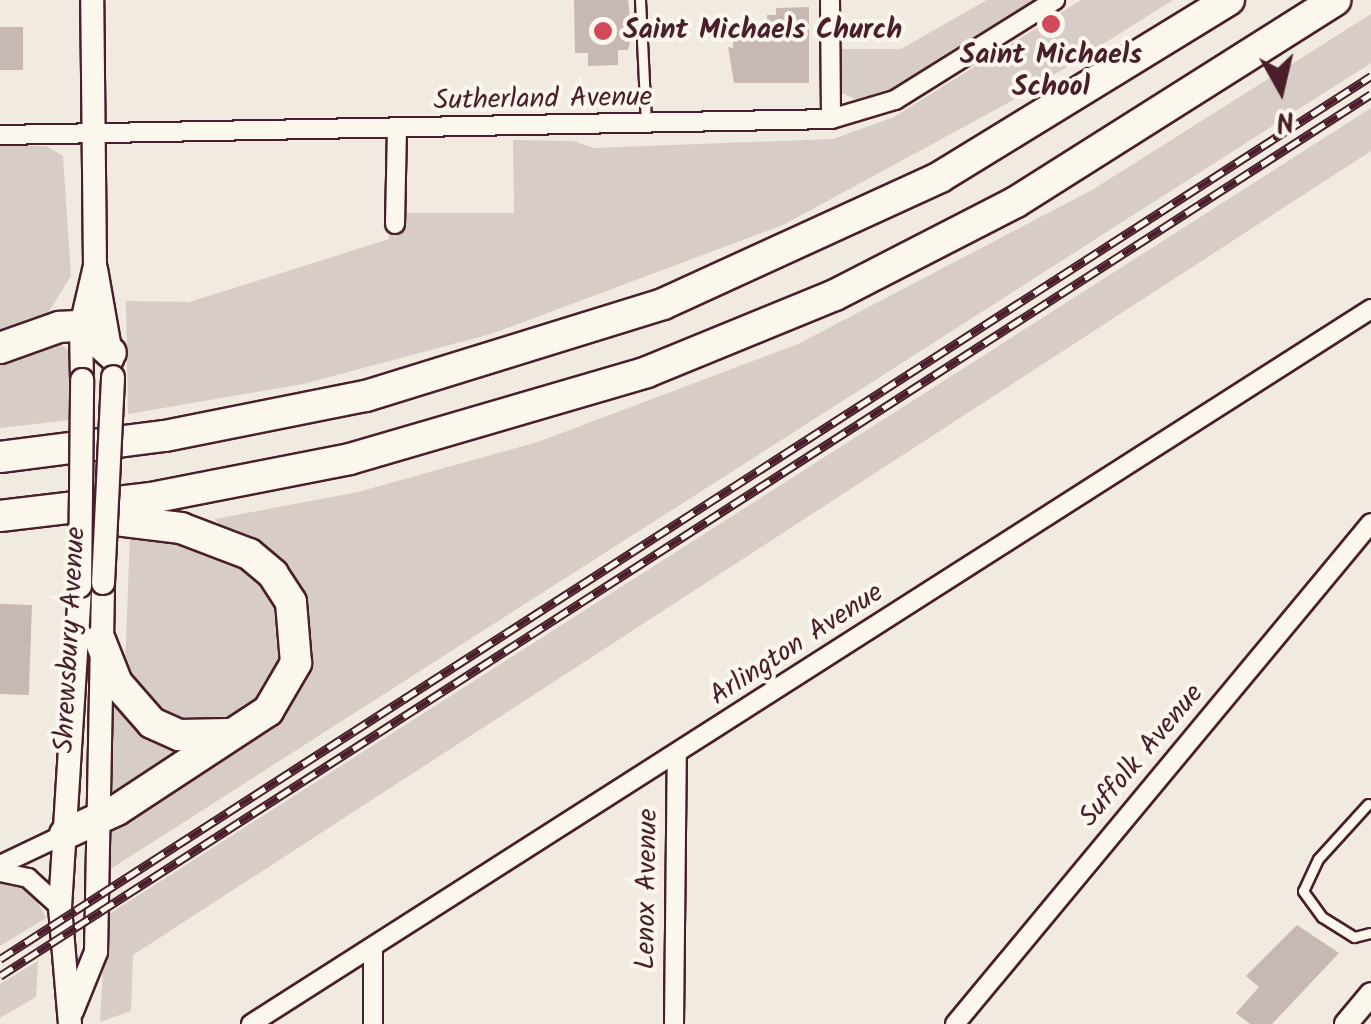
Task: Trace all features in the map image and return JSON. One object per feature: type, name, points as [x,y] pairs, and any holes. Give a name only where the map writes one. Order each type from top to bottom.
[{"type":"highway","points":[[0,457],[165,436],[347,401],[483,365],[663,304],[940,176],[1228,0]]},
{"type":"highway","points":[[0,516],[251,480],[450,434],[740,336],[1016,202],[1336,0]]},
{"type":"highway","points":[[0,348],[60,327],[81,326],[112,365]]},
{"type":"highway","points":[[49,511],[215,537],[273,574],[291,602],[296,663],[268,711],[94,822],[64,834]]},
{"type":"highway","points":[[100,640],[117,683],[152,723],[205,738],[237,732]]},
{"type":"main road","name":"Shrewsbury Avenue","points":[[70,1019],[60,907],[64,834],[112,365],[95,266],[92,0]]},
{"type":"main road","name":"Shrewsbury Avenue","points":[[70,1019],[96,952],[94,822],[100,640],[91,584],[81,326],[95,266]]},
{"type":"main road","points":[[1346,1024],[1371,994]]},
{"type":"street","points":[[830,0],[831,120]]},
{"type":"street","name":"Sutherland Avenue","points":[[0,135],[397,131],[831,120],[895,100],[1055,0]]},
{"type":"street","points":[[395,224],[397,131]]},
{"type":"street","name":"Arlington Avenue","points":[[251,1024],[1371,309]]},
{"type":"street","name":"Suffolk Avenue","points":[[954,1024],[1371,523]]},
{"type":"street","name":"Lenox Avenue","points":[[674,1024],[677,755]]},
{"type":"street","points":[[0,868],[64,834]]},
{"type":"street","points":[[0,868],[28,878],[60,907]]},
{"type":"street","points":[[373,947],[373,1024]]},
{"type":"lane","points":[[640,0],[646,125]]},
{"type":"lane","points":[[1368,804],[1318,859],[1303,891],[1338,927],[1354,936],[1370,933]]},
{"type":"shaded area","points":[[987,0],[1036,0],[893,92],[863,103],[842,93],[840,49],[901,49]]},
{"type":"shaded area","points":[[1081,0],[1173,0],[1017,98],[783,225],[491,334],[303,384],[128,414],[126,301],[190,302],[389,239],[390,213],[514,213],[513,140],[573,141],[594,148],[833,139],[894,117]]},
{"type":"shaded area","points":[[1371,14],[1371,63],[109,870],[110,824],[268,723],[294,696],[309,651],[308,627],[215,519],[358,492],[538,442],[798,344],[1092,190]]},
{"type":"shaded area","points":[[1371,108],[1371,151],[133,955],[131,1011],[100,1022],[106,916]]},
{"type":"shaded area","points":[[0,146],[46,146],[63,156],[71,276],[43,321],[0,339]]},
{"type":"shaded area","points":[[54,339],[68,350],[70,420],[0,428],[0,358]]},
{"type":"shaded area","points":[[173,534],[235,558],[273,592],[284,622],[286,650],[265,698],[216,727],[191,728],[141,703],[125,667],[130,535]]},
{"type":"shaded area","points":[[114,695],[188,745],[111,803]]},
{"type":"shaded area","points":[[8,882],[33,893],[46,918],[0,946],[0,883]]},
{"type":"shaded area","points":[[38,961],[36,997],[0,1018],[0,984]]},
{"type":"building","name":"Saint Michaels Church","points":[[574,0],[628,0],[632,35],[628,50],[618,50],[618,65],[588,66],[588,53],[575,53]]},
{"type":"building","points":[[809,7],[809,83],[734,83],[728,47],[733,48],[733,29],[767,29],[767,15],[776,15],[776,8]]},
{"type":"building","points":[[0,27],[23,27],[23,70],[0,70]]},
{"type":"building","points":[[0,604],[32,605],[29,695],[0,694]]},
{"type":"building","points":[[1297,925],[1339,953],[1272,1024],[1250,1024],[1236,1013],[1259,987],[1246,976]]},
{"type":"railway","points":[[0,959],[1371,76]]},
{"type":"railway","points":[[0,976],[1371,94]]},
{"type":"place","name":"Saint Michaels School","points":[[1051,24]]},
{"type":"place","name":"Saint Michaels Church","points":[[603,31]]}]
